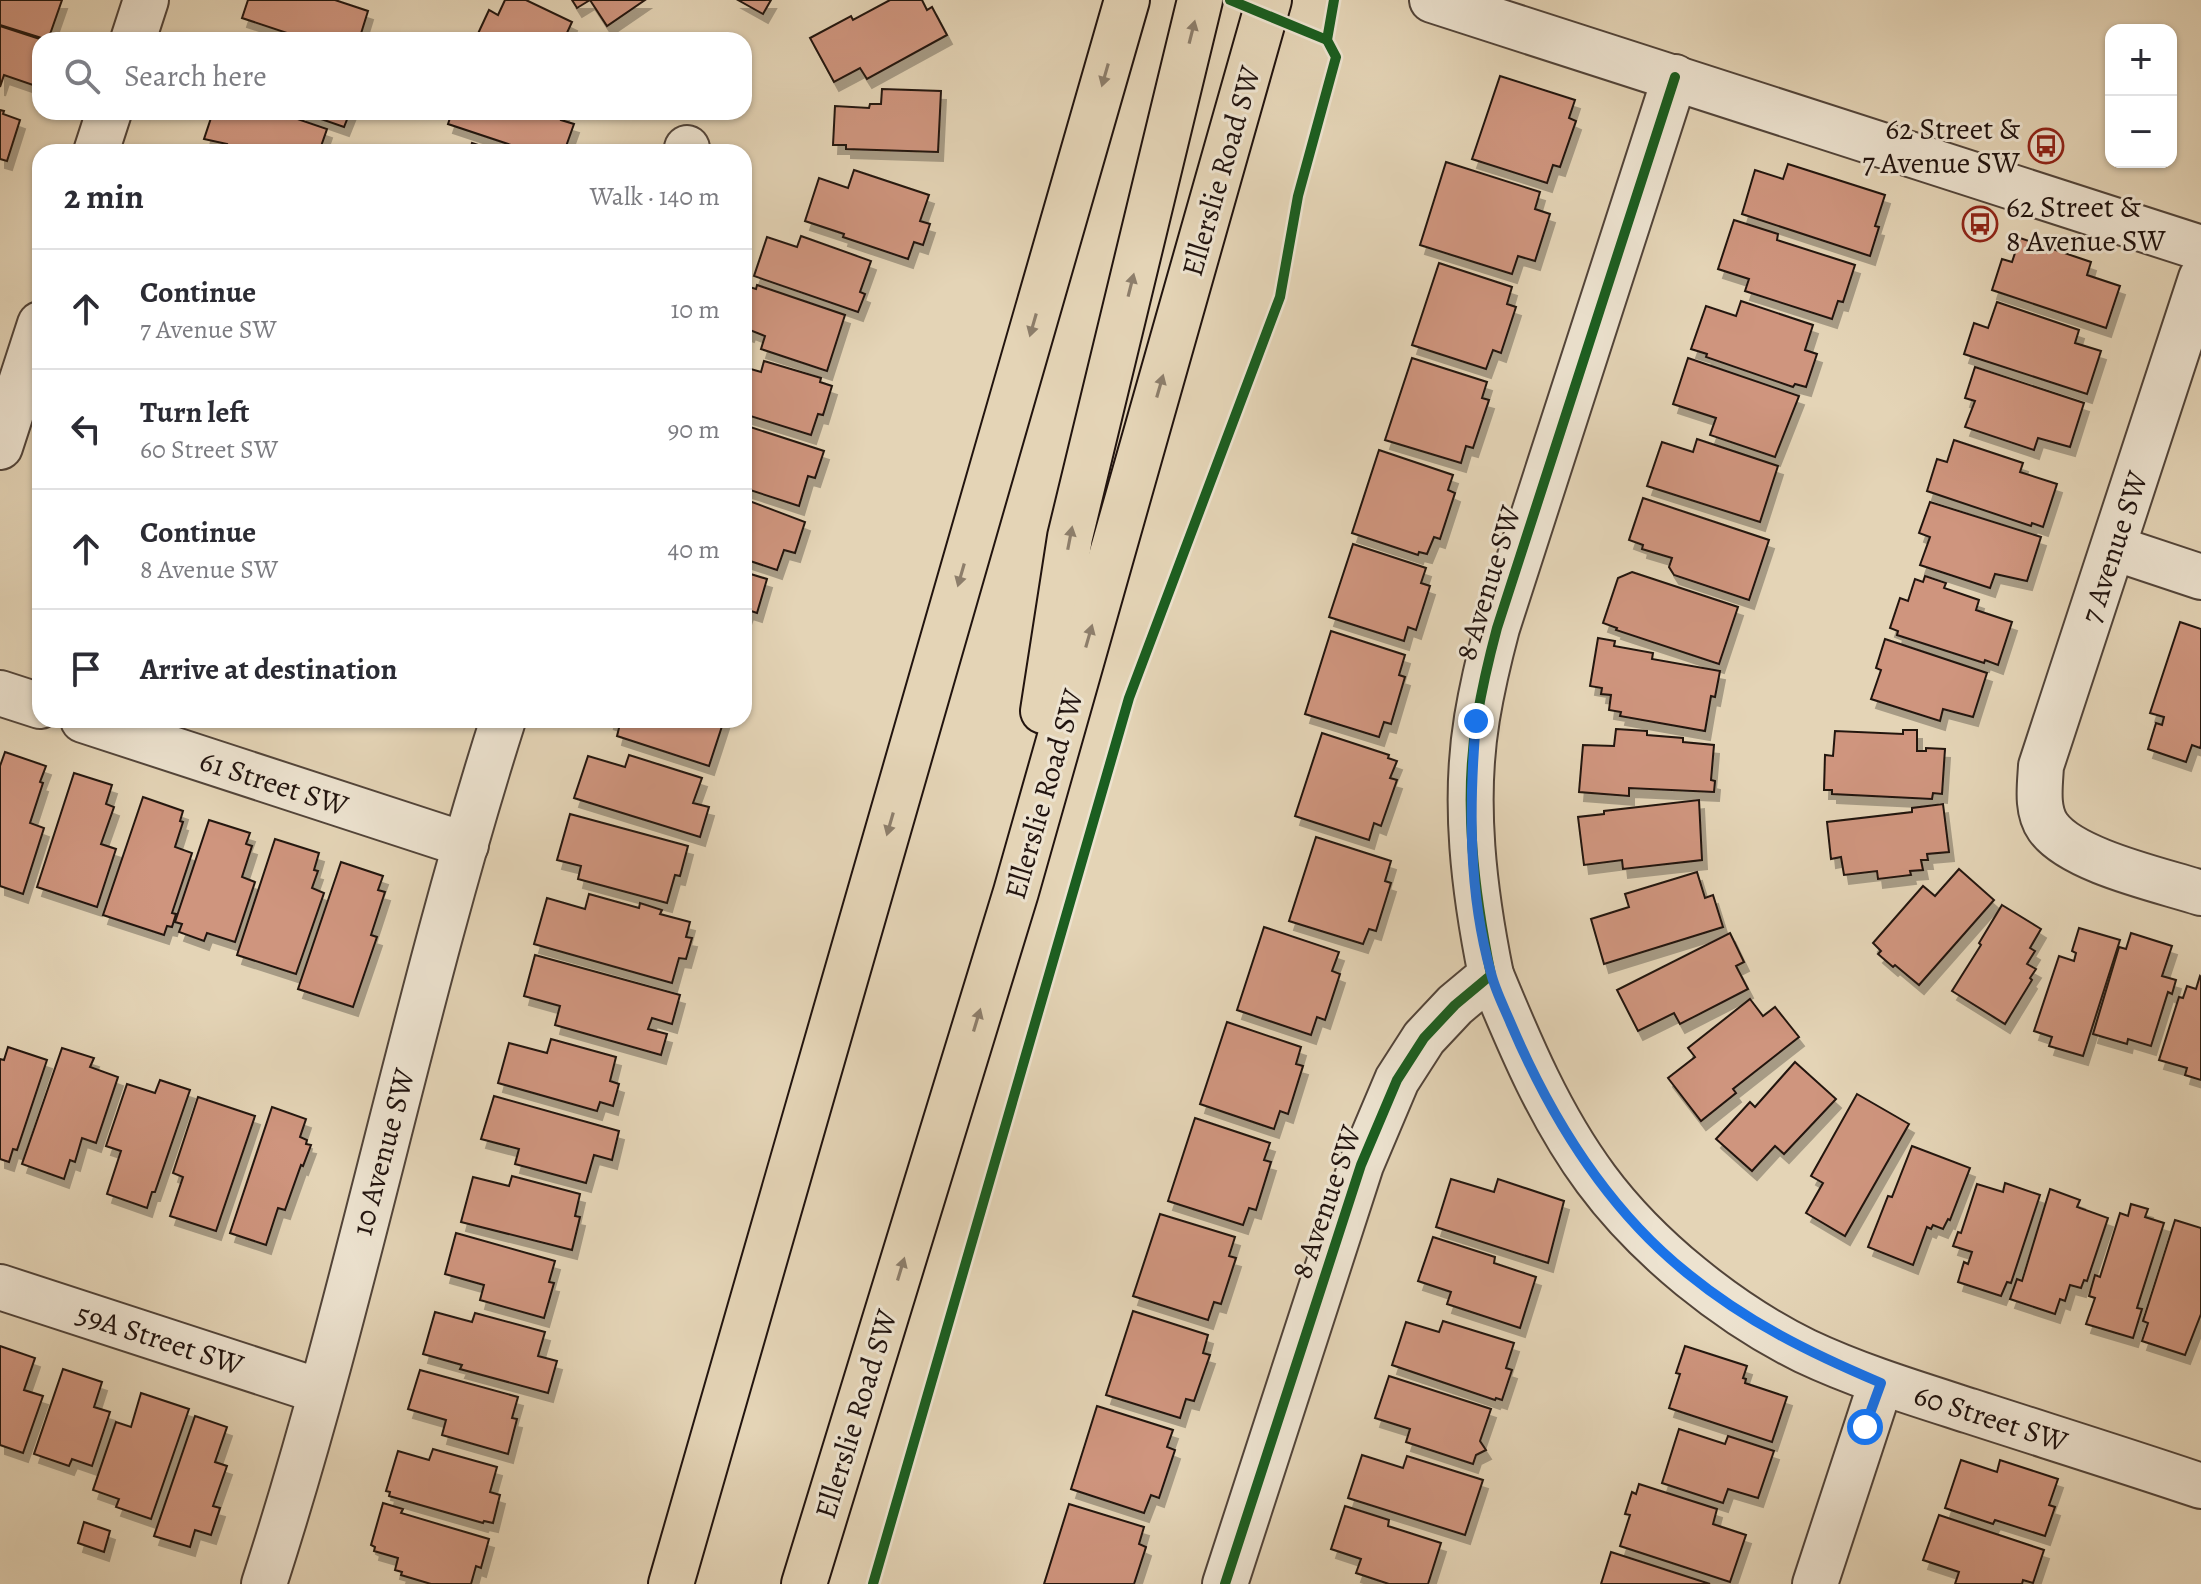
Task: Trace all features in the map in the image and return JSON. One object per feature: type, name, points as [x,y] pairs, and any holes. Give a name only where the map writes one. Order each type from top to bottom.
[{"type":"main road","points":[[671,1584],[1127,0]]},
{"type":"main road","points":[[1016,892],[1070,537],[1200,0]]},
{"type":"main road","name":"Ellerslie Road SW","points":[[804,1584],[1016,892],[1269,0]]},
{"type":"street","points":[[136,32],[146,0]]},
{"type":"street","points":[[1432,0],[2201,248]]},
{"type":"street","name":"8 Avenue SW","points":[[1225,1584],[1361,1165],[1397,1080],[1424,1038],[1455,1005],[1491,975],[1478,908],[1472,837],[1472,767],[1476,721],[1485,676],[1497,628],[1675,77]]},
{"type":"street","points":[[99,144],[106,120]]},
{"type":"street","name":"7 Avenue SW","points":[[2201,278],[2041,766],[2039,794],[2048,827],[2067,845],[2091,857],[2201,893]]},
{"type":"street","points":[[0,447],[32,349]]},
{"type":"street","points":[[2114,548],[2201,577]]},
{"type":"street","points":[[0,693],[32,703]]},
{"type":"street","name":"61 Street SW","points":[[108,728],[466,845]]},
{"type":"street","name":"10 Avenue SW","points":[[264,1584],[285,1520],[466,845],[501,728]]},
{"type":"street","name":"60 Street SW","points":[[1491,975],[1526,1059],[1596,1180],[1642,1231],[1686,1273],[1752,1320],[1804,1350],[1881,1383],[2201,1486]]},
{"type":"street","name":"59A Street SW","points":[[0,1287],[319,1391]]},
{"type":"street","points":[[1815,1584],[1881,1383]]},
{"type":"building","points":[[0,0],[62,0],[51,32],[32,32],[32,35],[0,25]]},
{"type":"building","points":[[248,0],[335,0],[368,11],[361,32],[284,32],[242,18]]},
{"type":"building","points":[[505,0],[526,0],[572,22],[567,32],[479,32],[489,10],[498,15]]},
{"type":"building","points":[[572,0],[590,0],[577,8]]},
{"type":"building","points":[[590,0],[645,0],[607,26]]},
{"type":"building","points":[[738,0],[771,0],[763,14]]},
{"type":"building","points":[[890,0],[922,0],[927,10],[932,7],[947,35],[867,79],[860,68],[834,82],[810,38]]},
{"type":"building","points":[[0,26],[32,36],[32,85],[4,75],[0,87]]},
{"type":"building","points":[[1500,76],[1575,100],[1569,118],[1576,121],[1560,167],[1553,165],[1547,183],[1472,159]]},
{"type":"building","points":[[882,89],[941,91],[938,152],[846,149],[846,145],[833,145],[835,106],[869,108],[870,104],[881,104]]},
{"type":"building","points":[[0,110],[20,120],[7,161],[0,159]]},
{"type":"building","points":[[210,120],[301,120],[327,129],[322,144],[227,144],[204,139]]},
{"type":"building","points":[[324,120],[347,120],[344,127]]},
{"type":"building","points":[[449,120],[561,120],[574,124],[567,144],[508,144],[448,124]]},
{"type":"building","points":[[1446,162],[1540,192],[1535,209],[1550,214],[1535,261],[1518,256],[1512,274],[1420,245]]},
{"type":"building","points":[[1788,164],[1885,195],[1870,256],[1742,214],[1755,170],[1783,179]]},
{"type":"building","points":[[854,170],[929,195],[920,221],[930,224],[923,245],[914,242],[908,259],[805,221],[819,178],[848,188]]},
{"type":"building","points":[[1734,220],[1778,234],[1777,240],[1855,265],[1843,302],[1838,301],[1832,319],[1745,291],[1749,279],[1718,269]]},
{"type":"building","points":[[801,236],[871,261],[860,292],[865,294],[858,312],[754,276],[767,237],[797,247]]},
{"type":"building","points":[[2020,238],[2091,262],[2087,275],[2120,286],[2106,328],[1992,290],[2002,259],[2012,262]]},
{"type":"building","points":[[1439,263],[1512,287],[1507,304],[1516,307],[1501,353],[1493,350],[1486,369],[1412,345]]},
{"type":"building","points":[[757,285],[845,315],[827,371],[761,349],[765,336],[752,331],[752,288],[756,289]]},
{"type":"building","points":[[1741,301],[1813,325],[1805,350],[1817,354],[1806,387],[1795,384],[1793,387],[1691,349],[1706,306],[1736,316]]},
{"type":"building","points":[[1997,302],[2079,330],[2075,343],[2101,351],[2087,394],[1964,354],[1974,323],[1988,328]]},
{"type":"building","points":[[1412,358],[1487,382],[1482,398],[1489,400],[1473,448],[1466,446],[1461,463],[1385,440]]},
{"type":"building","points":[[1688,358],[1799,396],[1775,457],[1710,435],[1716,418],[1673,404]]},
{"type":"building","points":[[764,361],[821,378],[820,382],[832,386],[823,415],[818,414],[811,435],[752,417],[752,369],[761,372]]},
{"type":"building","points":[[1975,367],[2084,403],[2070,447],[2038,438],[2034,450],[1965,427],[1975,401],[1965,398]]},
{"type":"building","points":[[752,428],[824,451],[815,478],[808,476],[799,506],[752,491]]},
{"type":"building","points":[[1697,439],[1778,466],[1760,522],[1647,486],[1662,442],[1693,452]]},
{"type":"building","points":[[1954,440],[2023,463],[2020,472],[2057,484],[2043,527],[2032,523],[2031,526],[1927,491],[1937,459],[1947,462]]},
{"type":"building","points":[[1379,450],[1453,475],[1448,490],[1455,493],[1440,539],[1434,537],[1427,554],[1419,552],[1418,555],[1352,533]]},
{"type":"building","points":[[1643,498],[1769,540],[1749,600],[1674,575],[1669,567],[1672,558],[1642,549],[1643,545],[1629,540]]},
{"type":"building","points":[[752,502],[805,522],[795,553],[784,550],[777,570],[752,562]]},
{"type":"building","points":[[1930,502],[2041,537],[2027,581],[1995,574],[1990,588],[1920,565],[1930,537],[1919,533]]},
{"type":"building","points":[[1353,544],[1426,568],[1421,583],[1430,586],[1416,630],[1408,627],[1404,641],[1329,617]]},
{"type":"building","points":[[1632,572],[1738,607],[1719,664],[1603,623],[1618,578]]},
{"type":"building","points":[[752,574],[767,579],[757,613],[752,611]]},
{"type":"building","points":[[1925,576],[1946,583],[1944,588],[1979,600],[1976,610],[2012,622],[1998,665],[1897,635],[1898,631],[1890,628],[1900,598],[1908,601],[1915,579],[1923,582]]},
{"type":"building","points":[[2180,622],[2201,629],[2201,745],[2200,748],[2192,745],[2186,762],[2148,749],[2156,723],[2162,725],[2164,717],[2150,713]]},
{"type":"building","points":[[1331,631],[1405,655],[1399,675],[1405,677],[1391,724],[1384,722],[1379,737],[1305,714]]},
{"type":"building","points":[[1598,638],[1615,641],[1614,646],[1653,653],[1652,659],[1720,671],[1715,697],[1711,696],[1705,731],[1620,716],[1621,712],[1609,710],[1611,695],[1601,694],[1602,688],[1590,686]]},
{"type":"building","points":[[1885,639],[1987,673],[1973,717],[1943,709],[1940,721],[1871,699],[1881,670],[1876,668]]},
{"type":"building","points":[[619,728],[721,728],[709,766],[617,736]]},
{"type":"building","points":[[1616,729],[1647,731],[1647,735],[1714,745],[1711,780],[1715,781],[1714,792],[1629,788],[1629,796],[1579,792],[1583,745],[1614,746]]},
{"type":"building","points":[[1903,730],[1917,730],[1917,751],[1945,749],[1942,794],[1933,793],[1932,799],[1832,794],[1832,790],[1824,790],[1825,755],[1833,756],[1835,731],[1903,734]]},
{"type":"building","points":[[1322,733],[1389,755],[1388,758],[1397,761],[1390,778],[1397,780],[1381,826],[1374,823],[1369,840],[1295,816]]},
{"type":"building","points":[[5,752],[46,766],[30,823],[44,828],[23,894],[0,886],[0,766]]},
{"type":"building","points":[[629,755],[702,778],[693,803],[709,807],[700,837],[574,798],[588,756],[625,767]]},
{"type":"building","points":[[74,773],[112,785],[106,804],[114,807],[101,844],[116,849],[97,907],[37,887]]},
{"type":"building","points":[[143,797],[183,811],[175,847],[192,853],[172,913],[176,914],[172,927],[167,926],[164,935],[103,915]]},
{"type":"building","points":[[1699,800],[1702,860],[1623,869],[1622,860],[1584,865],[1578,817]]},
{"type":"building","points":[[1943,804],[1949,852],[1927,854],[1928,860],[1921,860],[1923,870],[1910,871],[1911,875],[1878,879],[1877,871],[1844,875],[1841,857],[1831,859],[1827,822],[1912,812],[1912,808]]},
{"type":"building","points":[[570,814],[688,846],[680,876],[675,875],[667,903],[578,879],[581,866],[557,860]]},
{"type":"building","points":[[209,820],[250,833],[246,844],[252,846],[242,877],[255,882],[235,942],[207,933],[204,941],[179,932],[182,924],[175,922]]},
{"type":"building","points":[[1316,837],[1391,861],[1385,881],[1391,883],[1376,931],[1369,929],[1363,944],[1289,921]]},
{"type":"building","points":[[275,839],[319,853],[314,870],[318,871],[312,888],[324,893],[296,974],[237,955]]},
{"type":"building","points":[[341,862],[383,876],[378,890],[385,892],[371,935],[377,937],[353,1007],[298,989]]},
{"type":"building","points":[[1959,869],[1994,900],[1919,985],[1878,954],[1881,951],[1873,943],[1923,886],[1935,896]]},
{"type":"building","points":[[1697,872],[1705,898],[1713,895],[1723,927],[1604,964],[1591,919],[1629,907],[1625,894]]},
{"type":"building","points":[[589,894],[639,908],[640,903],[662,910],[660,914],[690,922],[686,937],[692,938],[686,959],[679,958],[672,983],[534,944],[547,898],[585,909]]},
{"type":"building","points":[[2002,905],[2041,929],[2030,948],[2035,951],[2027,964],[2036,969],[2030,978],[2032,980],[2005,1024],[1952,991]]},
{"type":"building","points":[[1264,927],[1339,952],[1332,971],[1340,974],[1325,1020],[1317,1017],[1311,1035],[1237,1010]]},
{"type":"building","points":[[2079,928],[2120,940],[2083,1056],[2049,1046],[2052,1037],[2034,1031],[2059,956],[2074,961],[2076,953],[2072,951]]},
{"type":"building","points":[[1730,933],[1744,962],[1736,966],[1748,989],[1680,1024],[1674,1013],[1638,1031],[1617,990]]},
{"type":"building","points":[[2131,933],[2172,946],[2162,976],[2176,980],[2172,994],[2168,992],[2151,1046],[2128,1039],[2127,1044],[2093,1034],[2119,947],[2126,949]]},
{"type":"building","points":[[535,955],[680,995],[672,1024],[652,1018],[648,1029],[667,1034],[661,1055],[555,1025],[560,1006],[524,996]]},
{"type":"building","points":[[2200,976],[2201,1080],[2185,1075],[2187,1068],[2159,1060],[2179,997],[2183,998],[2187,986],[2196,989]]},
{"type":"building","points":[[1750,999],[1763,1016],[1775,1007],[1799,1037],[1733,1089],[1736,1093],[1701,1121],[1668,1078],[1695,1057],[1688,1048]]},
{"type":"building","points":[[1227,1022],[1301,1047],[1296,1064],[1303,1066],[1288,1114],[1280,1111],[1274,1129],[1200,1104]]},
{"type":"building","points":[[551,1039],[616,1057],[610,1081],[619,1084],[613,1106],[600,1102],[597,1111],[498,1083],[509,1043],[547,1053]]},
{"type":"building","points":[[8,1047],[47,1060],[17,1150],[13,1149],[9,1162],[0,1159],[0,1059],[4,1060]]},
{"type":"building","points":[[62,1048],[94,1058],[90,1067],[118,1077],[96,1143],[82,1138],[75,1162],[70,1160],[64,1179],[22,1164]]},
{"type":"building","points":[[1795,1062],[1836,1099],[1784,1154],[1775,1146],[1752,1171],[1716,1139],[1750,1102],[1755,1107]]},
{"type":"building","points":[[160,1080],[190,1090],[147,1208],[107,1194],[121,1151],[106,1146],[127,1084],[155,1093]]},
{"type":"building","points":[[1857,1094],[1909,1124],[1845,1236],[1806,1213],[1823,1183],[1811,1176]]},
{"type":"building","points":[[494,1096],[619,1131],[612,1160],[594,1155],[586,1183],[515,1164],[519,1149],[481,1139]]},
{"type":"building","points":[[198,1097],[255,1116],[216,1231],[170,1216],[183,1177],[173,1173]]},
{"type":"building","points":[[272,1107],[306,1119],[300,1137],[311,1145],[285,1210],[278,1208],[266,1245],[230,1233]]},
{"type":"building","points":[[1195,1118],[1270,1143],[1264,1160],[1271,1162],[1256,1210],[1249,1208],[1243,1225],[1168,1201]]},
{"type":"building","points":[[1912,1146],[1970,1168],[1950,1220],[1943,1229],[1933,1225],[1931,1229],[1927,1227],[1913,1265],[1868,1247]]},
{"type":"building","points":[[512,1176],[580,1194],[575,1216],[580,1217],[572,1250],[461,1222],[473,1177],[509,1186]]},
{"type":"building","points":[[1451,1179],[1494,1192],[1498,1179],[1564,1201],[1548,1263],[1436,1227]]},
{"type":"building","points":[[2005,1183],[2040,1195],[2011,1283],[2007,1282],[2001,1296],[1958,1282],[1964,1262],[1968,1264],[1972,1252],[1953,1246],[1958,1232],[1961,1233],[1977,1184],[2003,1192]]},
{"type":"building","points":[[2050,1189],[2080,1200],[2077,1207],[2108,1218],[2087,1281],[2084,1280],[2081,1288],[2070,1285],[2065,1301],[2060,1299],[2055,1314],[2010,1299],[2017,1279],[2022,1281]]},
{"type":"building","points":[[2131,1204],[2148,1209],[2145,1217],[2164,1223],[2137,1308],[2142,1309],[2133,1338],[2086,1324],[2095,1298],[2089,1296],[2095,1275],[2100,1277],[2120,1213],[2128,1216]]},
{"type":"building","points":[[1160,1214],[1235,1237],[1229,1256],[1236,1258],[1221,1304],[1214,1302],[1208,1320],[1133,1296]]},
{"type":"building","points":[[2175,1220],[2201,1228],[2201,1314],[2185,1355],[2142,1341],[2148,1323],[2143,1321]]},
{"type":"building","points":[[456,1233],[555,1261],[549,1282],[554,1283],[544,1318],[480,1300],[484,1285],[445,1274]]},
{"type":"building","points":[[1433,1237],[1495,1257],[1494,1263],[1536,1277],[1520,1328],[1447,1304],[1451,1292],[1418,1281]]},
{"type":"building","points":[[1133,1311],[1208,1335],[1203,1353],[1210,1355],[1194,1401],[1186,1399],[1180,1418],[1106,1395]]},
{"type":"building","points":[[435,1312],[472,1322],[475,1313],[545,1332],[538,1356],[557,1361],[548,1393],[460,1369],[462,1365],[423,1354]]},
{"type":"building","points":[[1443,1321],[1514,1343],[1506,1368],[1512,1370],[1502,1400],[1392,1365],[1406,1322],[1439,1332]]},
{"type":"building","points":[[0,1346],[35,1358],[24,1390],[43,1396],[23,1453],[0,1445]]},
{"type":"building","points":[[1685,1346],[1747,1366],[1743,1378],[1746,1379],[1745,1383],[1787,1397],[1772,1442],[1669,1408]]},
{"type":"building","points":[[63,1369],[102,1382],[94,1407],[110,1412],[92,1466],[72,1459],[69,1466],[34,1454]]},
{"type":"building","points":[[420,1370],[518,1397],[512,1418],[517,1419],[508,1454],[442,1435],[446,1420],[408,1409]]},
{"type":"building","points":[[1389,1376],[1491,1409],[1480,1441],[1486,1450],[1476,1455],[1473,1464],[1406,1442],[1410,1429],[1375,1418]]},
{"type":"building","points":[[141,1393],[189,1409],[151,1519],[116,1507],[119,1499],[93,1490],[116,1422],[131,1427]]},
{"type":"building","points":[[1097,1406],[1173,1430],[1167,1447],[1175,1450],[1159,1498],[1151,1495],[1144,1513],[1071,1489]]},
{"type":"building","points":[[195,1416],[227,1427],[215,1462],[227,1466],[213,1506],[220,1508],[211,1535],[195,1530],[190,1547],[154,1536]]},
{"type":"building","points":[[1679,1429],[1725,1444],[1728,1436],[1774,1451],[1758,1498],[1728,1489],[1723,1503],[1662,1483]]},
{"type":"building","points":[[433,1449],[497,1467],[490,1492],[500,1495],[493,1523],[483,1523],[389,1496],[390,1492],[386,1491],[398,1451],[429,1460]]},
{"type":"building","points":[[1362,1455],[1403,1468],[1407,1456],[1483,1480],[1465,1535],[1348,1498]]},
{"type":"building","points":[[1961,1460],[1997,1472],[2000,1460],[2058,1479],[2049,1505],[2055,1507],[2045,1536],[1995,1520],[1993,1524],[1945,1508]]},
{"type":"building","points":[[1639,1484],[1717,1509],[1713,1524],[1746,1535],[1730,1582],[1620,1546],[1630,1515],[1625,1514],[1632,1492],[1636,1494]]},
{"type":"building","points":[[383,1503],[403,1509],[401,1513],[489,1539],[481,1568],[476,1566],[471,1584],[431,1584],[401,1575],[402,1572],[395,1570],[398,1558],[374,1551],[375,1547],[371,1545]]},
{"type":"building","points":[[1069,1504],[1144,1527],[1139,1544],[1146,1547],[1134,1584],[1044,1584]]},
{"type":"building","points":[[1345,1506],[1389,1520],[1388,1526],[1441,1543],[1428,1584],[1389,1584],[1356,1573],[1361,1559],[1331,1549]]},
{"type":"building","points":[[1939,1515],[2044,1550],[2033,1583],[2023,1580],[2022,1584],[1955,1584],[1959,1572],[1923,1560]]},
{"type":"building","points":[[84,1522],[110,1531],[104,1552],[78,1543]]},
{"type":"building","points":[[1611,1552],[1710,1584],[1601,1584]]},
{"type":"cycle path","points":[[1230,0],[1327,40]]},
{"type":"cycle path","points":[[873,1584],[1129,698],[1280,297],[1298,196],[1336,57],[1327,40],[1334,0]]},
{"type":"cycle path","points":[[1225,1584],[1361,1165],[1397,1080],[1424,1038],[1455,1005],[1491,975],[1472,847],[1471,782],[1481,696],[1497,628],[1675,77]]},
{"type":"place","name":"62 Street & 7 Avenue SW","points":[[2046,146]]},
{"type":"place","name":"62 Street & 8 Avenue SW","points":[[1980,224]]},
{"type":"route","points":[[1476,721],[1471,782],[1472,837],[1478,908],[1491,975],[1526,1059],[1560,1122],[1596,1180],[1642,1231],[1686,1273],[1752,1320],[1804,1350],[1881,1383],[1865,1427]]}]
